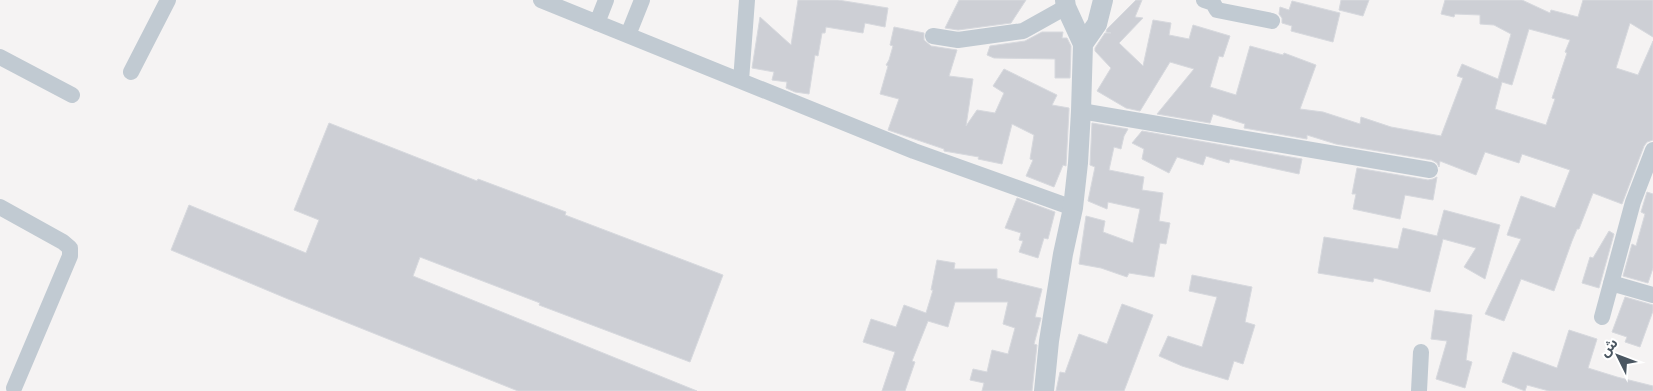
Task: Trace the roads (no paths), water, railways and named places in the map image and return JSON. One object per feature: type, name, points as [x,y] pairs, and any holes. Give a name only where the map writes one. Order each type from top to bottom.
[{"type":"street","points":[[131,72],[168,0]]},
{"type":"street","points":[[541,0],[914,151],[1073,208]]},
{"type":"street","points":[[597,23],[606,0]]},
{"type":"street","points":[[628,35],[642,0]]},
{"type":"street","points":[[741,81],[747,0]]},
{"type":"street","points":[[1083,44],[1097,24],[1103,0]]},
{"type":"street","points":[[1204,0],[1214,2],[1217,10],[1272,21]]},
{"type":"street","points":[[934,36],[958,40],[1023,31],[1065,4],[1083,44],[1078,163],[1073,208],[1050,331],[1044,391]]},
{"type":"street","points":[[0,57],[72,95]]},
{"type":"street","points":[[1081,110],[1430,170]]},
{"type":"street","points":[[1602,316],[1633,202],[1653,150]]},
{"type":"street","points":[[0,207],[63,242],[70,248],[70,256],[12,390]]},
{"type":"street","points":[[1611,283],[1653,295]]},
{"type":"street","points":[[1421,352],[1422,390]]}]
